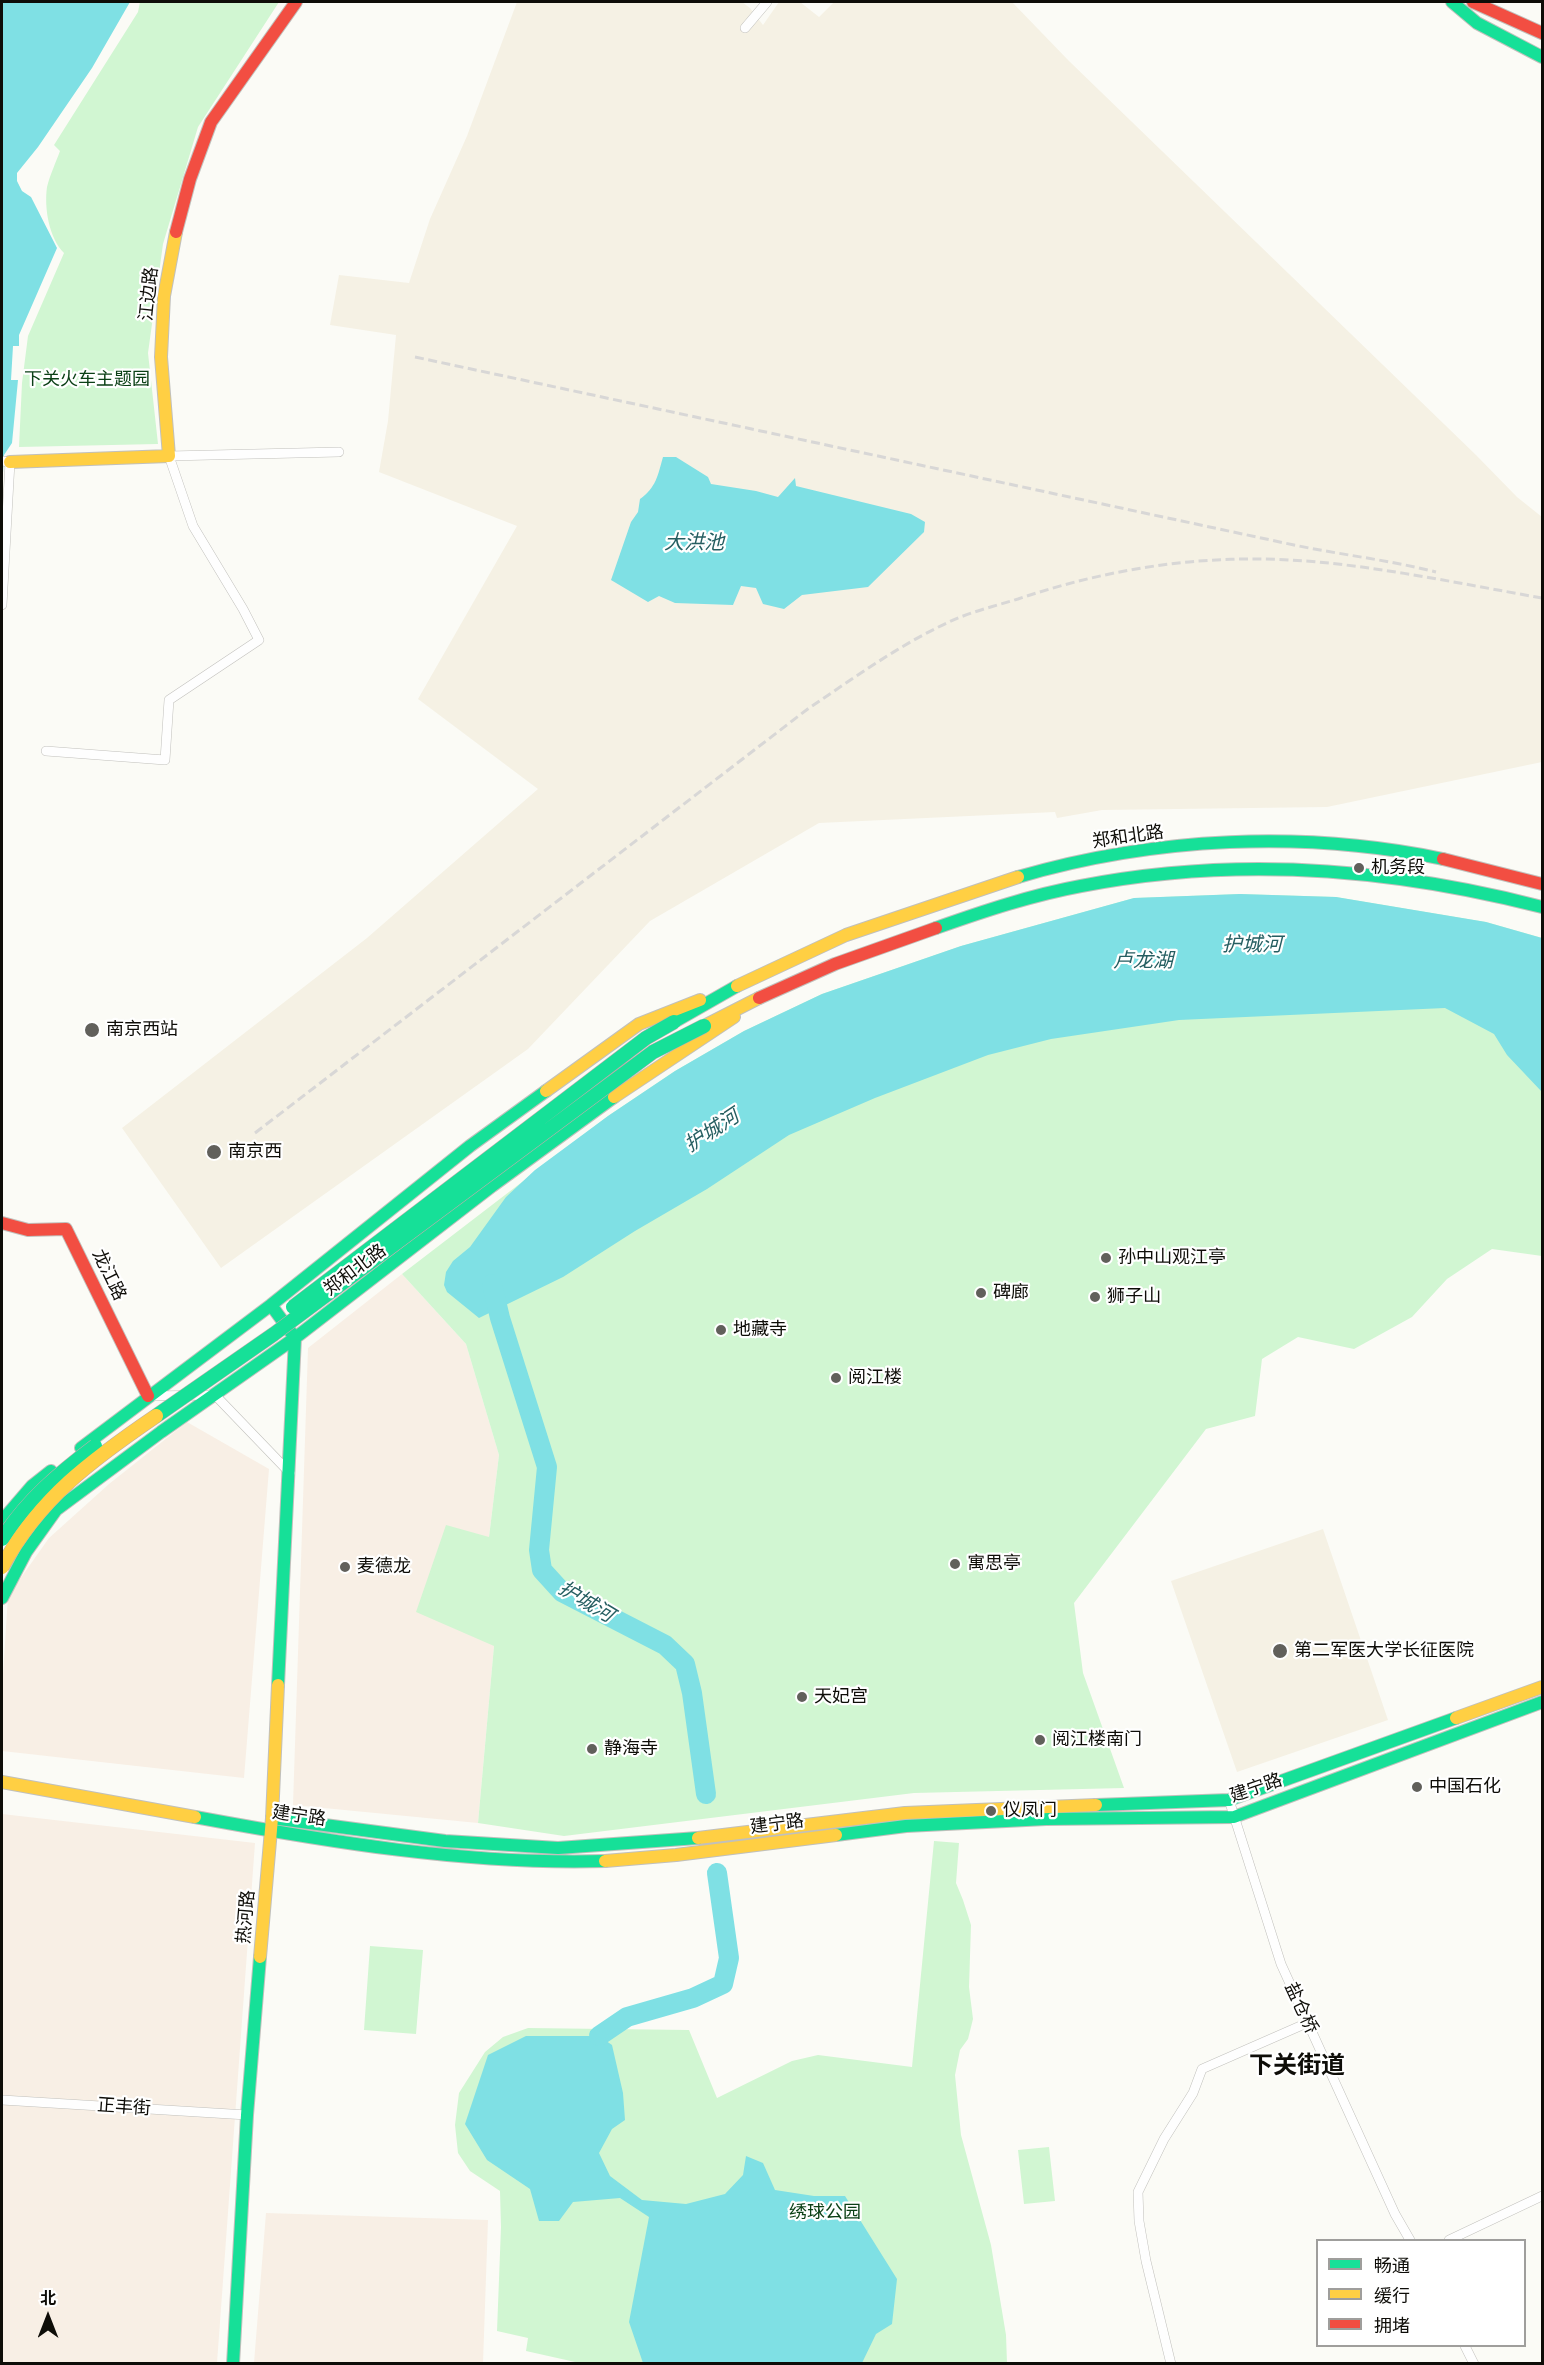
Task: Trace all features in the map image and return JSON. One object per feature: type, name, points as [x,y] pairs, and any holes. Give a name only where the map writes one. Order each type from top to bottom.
[{"type":"main road","name":"江边路","points":[[169,456],[161,357],[164,296],[175,234],[190,178],[211,122],[296,2]]},
{"type":"main road","points":[[1452,2],[1477,23],[1542,57]]},
{"type":"main road","points":[[1473,2],[1542,33]]},
{"type":"main road","points":[[6,461],[169,456]]},
{"type":"main road","name":"郑和北路","points":[[2,1521],[32,1486],[271,1305],[470,1146],[639,1024],[737,986],[837,938],[989,886],[1035,873],[1092,860],[1169,848],[1252,844],[1342,845],[1419,855],[1542,884]]},
{"type":"main road","name":"郑和北路","points":[[2,1567],[7,1554],[50,1498],[119,1440],[262,1343],[653,1052],[759,998],[844,960],[993,908],[1101,882],[1171,873],[1250,868],[1392,876],[1460,887],[1542,907]]},
{"type":"main road","name":"郑和北路","points":[[2,1539],[12,1520],[70,1464],[262,1331],[638,1045],[737,986]]},
{"type":"main road","name":"郑和北路","points":[[2,1598],[26,1552],[56,1510],[295,1338],[492,1186],[644,1076],[712,1033],[759,998]]},
{"type":"main road","name":"龙江路","points":[[2,1223],[28,1230],[66,1229],[148,1396]]},
{"type":"main road","points":[[271,1305],[295,1338]]},
{"type":"main road","name":"热河路","points":[[233,2364],[247,2115],[272,1825],[295,1338]]},
{"type":"main road","name":"建宁路","points":[[272,1825],[445,1841],[569,1848],[674,1841],[905,1813],[1229,1800],[1542,1687]]},
{"type":"main road","name":"建宁路","points":[[2,1782],[443,1855],[557,1862],[676,1855],[906,1826],[1046,1819],[1234,1817],[1542,1702]]},
{"type":"street","points":[[745,28],[767,2]]},
{"type":"street","points":[[46,751],[165,760],[169,700],[259,640],[193,526],[169,456],[339,452]]},
{"type":"street","points":[[2,605],[6,461]]},
{"type":"street","points":[[148,1396],[215,1395],[290,1473]]},
{"type":"street","name":"盐仓桥","points":[[1229,1800],[1281,1964],[1395,2214],[1409,2239]]},
{"type":"street","points":[[1171,2364],[1146,2261],[1139,2221],[1138,2192],[1164,2139],[1193,2093],[1202,2069],[1307,2023]]},
{"type":"street","name":"正丰街","points":[[2,2100],[247,2115]]},
{"type":"street","points":[[1453,2239],[1542,2196]]},
{"type":"street","points":[[1466,2347],[1474,2364]]},
{"type":"shaded area","name":"南京西站","points":[[517,2],[742,2],[750,8],[763,25],[779,2],[800,2],[819,17],[834,2],[1012,2],[1069,61],[1517,497],[1542,517],[1542,762],[1327,807],[1102,810],[1057,818],[1055,812],[819,823],[650,921],[528,1049],[221,1268],[122,1128],[367,938],[538,789],[418,699],[517,526],[379,472],[388,421],[396,335],[330,325],[339,275],[409,283],[430,219],[467,136]]},
{"type":"shaded area","points":[[402,1274],[466,1344],[499,1455],[489,1537],[494,1646],[478,1823],[293,1805],[308,1348]]},
{"type":"shaded area","points":[[187,1422],[269,1469],[244,1778],[2,1751],[2,1690],[8,1596],[49,1538],[109,1484]]},
{"type":"shaded area","name":"第二军医大学长征医院","points":[[1323,1529],[1388,1720],[1237,1772],[1171,1581]]},
{"type":"shaded area","points":[[2,1814],[255,1843],[217,2363],[2,2364]]},
{"type":"shaded area","points":[[266,2213],[488,2220],[483,2363],[254,2363]]},
{"type":"green space","name":"下关火车主题园","points":[[140,2],[279,2],[198,127],[163,244],[148,353],[158,444],[19,447],[22,383],[28,336],[64,253],[51,231],[46,204],[47,187],[60,151],[54,145],[138,12]]},
{"type":"green space","points":[[1240,894],[1336,897],[1486,922],[1542,938],[1542,1256],[1492,1249],[1447,1279],[1412,1317],[1354,1349],[1298,1337],[1262,1359],[1255,1416],[1206,1429],[1074,1603],[1083,1673],[1124,1788],[914,1793],[564,1836],[478,1823],[494,1646],[416,1612],[446,1525],[489,1537],[499,1455],[466,1344],[402,1274],[608,1116],[675,1071],[744,1031],[822,994],[961,946],[1134,898]]},
{"type":"green space","name":"绣球公园","points":[[934,1841],[959,1843],[956,1883],[971,1925],[969,1987],[973,2019],[968,2039],[960,2050],[955,2075],[961,2135],[991,2245],[1006,2335],[1007,2363],[584,2364],[526,2351],[528,2338],[497,2331],[500,2191],[470,2171],[458,2153],[455,2125],[459,2093],[485,2052],[503,2037],[528,2028],[689,2030],[717,2098],[792,2061],[818,2055],[912,2067]]},
{"type":"green space","points":[[370,1946],[423,1950],[416,2034],[364,2030]]},
{"type":"green space","points":[[1049,2147],[1055,2201],[1024,2204],[1018,2150]]},
{"type":"water","points":[[2,2],[130,2],[92,68],[38,147],[17,173],[17,181],[22,191],[31,197],[57,248],[19,335],[19,346],[13,346],[11,380],[18,380],[12,443],[4,455],[2,491]]},
{"type":"water","name":"大洪池","points":[[663,457],[676,457],[708,477],[711,484],[778,497],[795,478],[796,486],[911,514],[925,522],[924,532],[868,587],[802,595],[784,609],[763,604],[756,588],[741,586],[733,605],[675,603],[659,596],[648,602],[611,580],[631,522],[638,512],[640,499],[653,486]]},
{"type":"water","name":"卢龙湖","points":[[1240,894],[1336,897],[1486,922],[1542,938],[1542,1092],[1507,1055],[1494,1034],[1445,1008],[1179,1020],[1051,1039],[988,1055],[875,1098],[789,1135],[707,1189],[563,1277],[479,1318],[447,1292],[444,1285],[446,1272],[453,1261],[470,1247],[506,1197],[535,1170],[608,1116],[675,1071],[744,1031],[822,994],[961,946],[1134,898]]},
{"type":"water","points":[[526,2036],[599,2036],[612,2045],[623,2093],[625,2120],[612,2129],[599,2153],[610,2176],[642,2200],[686,2204],[725,2194],[743,2175],[746,2156],[763,2163],[775,2190],[814,2196],[845,2196],[897,2279],[892,2324],[876,2334],[862,2363],[643,2363],[629,2322],[649,2217],[620,2198],[573,2202],[559,2221],[539,2221],[530,2189],[487,2160],[465,2124],[488,2055]]},
{"type":"waterway","name":"护城河","points":[[492,1284],[500,1318],[547,1467],[539,1550],[542,1570],[562,1592],[665,1645],[685,1664],[692,1693],[706,1794]]},
{"type":"waterway","points":[[599,2036],[627,2017],[693,1998],[723,1984],[729,1958],[717,1873]]},
{"type":"railway","points":[[415,357],[1294,545],[1436,572]]},
{"type":"railway","points":[[255,1133],[809,708],[895,651],[957,618],[1103,575],[1161,565],[1220,560],[1322,562],[1434,578],[1542,598]]},
{"type":"traffic: fast","points":[[1452,2],[1477,23],[1542,57]]},
{"type":"traffic: fast","points":[[1018,877],[1122,853],[1229,842],[1283,841],[1337,844],[1443,859]]},
{"type":"traffic: fast","points":[[936,928],[1044,894],[1139,877],[1197,871],[1255,869],[1370,875],[1428,883],[1542,907]]},
{"type":"traffic: fast","points":[[674,1022],[737,986]]},
{"type":"traffic: fast","points":[[293,1307],[646,1038],[674,1022]]},
{"type":"traffic: fast","points":[[156,1416],[274,1334],[653,1052],[704,1026]]},
{"type":"traffic: fast","points":[[81,1448],[271,1305],[470,1146],[546,1091]]},
{"type":"traffic: fast","points":[[2,1598],[26,1552],[56,1510],[161,1432],[295,1338],[492,1186],[614,1097]]},
{"type":"traffic: fast","points":[[271,1305],[295,1338],[278,1685]]},
{"type":"traffic: fast","points":[[2,1539],[11,1525],[44,1488],[95,1446]]},
{"type":"traffic: fast","points":[[2,1521],[32,1486],[51,1471]]},
{"type":"traffic: fast","points":[[836,1835],[906,1826],[1046,1819],[1234,1817],[1542,1702]]},
{"type":"traffic: fast","points":[[1096,1805],[1229,1800],[1456,1718]]},
{"type":"traffic: fast","points":[[195,1817],[399,1850],[502,1859],[605,1861]]},
{"type":"traffic: fast","points":[[272,1818],[445,1841],[558,1848],[698,1838]]},
{"type":"traffic: fast","points":[[233,2364],[247,2115],[260,1957]]},
{"type":"traffic: slow","points":[[10,462],[169,456],[161,357],[164,296],[176,232]]},
{"type":"traffic: slow","points":[[737,986],[846,935],[1018,877]]},
{"type":"traffic: slow","points":[[704,1026],[759,998]]},
{"type":"traffic: slow","points":[[546,1091],[639,1024],[700,1000]]},
{"type":"traffic: slow","points":[[614,1097],[734,1017]]},
{"type":"traffic: slow","points":[[2,1567],[17,1542],[50,1500],[89,1464],[156,1416]]},
{"type":"traffic: slow","points":[[260,1957],[272,1818],[278,1685]]},
{"type":"traffic: slow","points":[[1456,1718],[1542,1687]]},
{"type":"traffic: slow","points":[[2,1782],[195,1817]]},
{"type":"traffic: slow","points":[[698,1838],[905,1813],[1096,1805]]},
{"type":"traffic: slow","points":[[605,1861],[676,1855],[836,1835]]},
{"type":"traffic: jam","points":[[176,232],[190,179],[211,122],[296,2]]},
{"type":"traffic: jam","points":[[1473,2],[1542,33]]},
{"type":"traffic: jam","points":[[1443,859],[1542,884]]},
{"type":"traffic: jam","points":[[759,998],[835,964],[936,928]]},
{"type":"traffic: jam","points":[[2,1223],[28,1230],[66,1229],[148,1396]]},
{"type":"place","name":"机务段","points":[[1359,868]]},
{"type":"place","name":"南京西站","points":[[92,1030]]},
{"type":"place","name":"南京西","points":[[214,1152]]},
{"type":"place","name":"孙中山观江亭","points":[[1106,1258]]},
{"type":"place","name":"碑廊","points":[[981,1293]]},
{"type":"place","name":"狮子山","points":[[1095,1297]]},
{"type":"place","name":"地藏寺","points":[[721,1330]]},
{"type":"place","name":"阅江楼","points":[[836,1378]]},
{"type":"place","name":"寓思亭","points":[[955,1564]]},
{"type":"place","name":"麦德龙","points":[[345,1567]]},
{"type":"place","name":"第二军医大学长征医院","points":[[1280,1651]]},
{"type":"place","name":"天妃宫","points":[[802,1697]]},
{"type":"place","name":"阅江楼南门","points":[[1040,1740]]},
{"type":"place","name":"静海寺","points":[[592,1749]]},
{"type":"place","name":"中国石化","points":[[1417,1787]]},
{"type":"place","name":"仪凤门","points":[[991,1811]]},
{"type":"district","name":"下关街道","points":[[1297,2066]]}]
